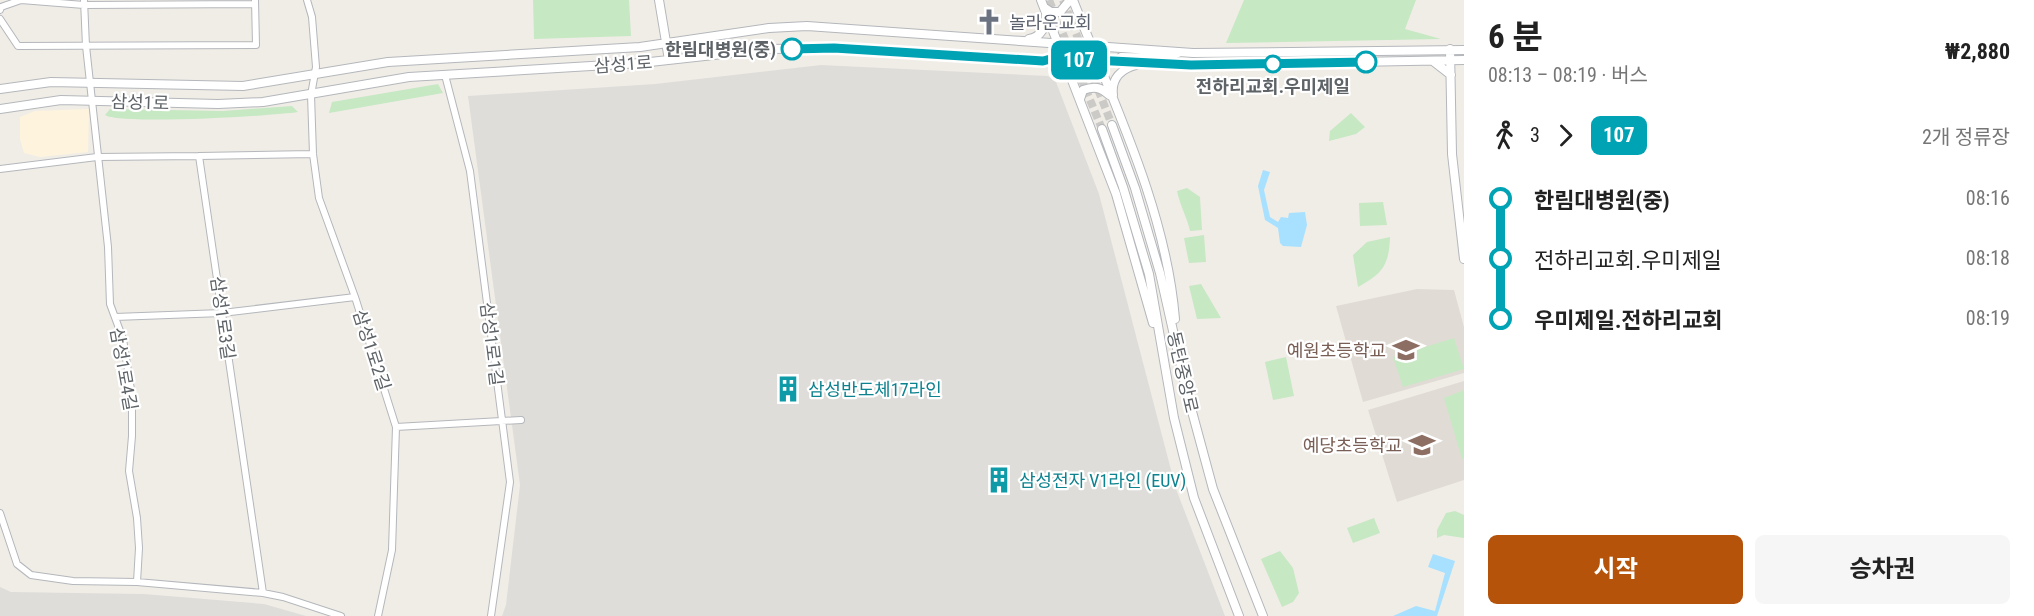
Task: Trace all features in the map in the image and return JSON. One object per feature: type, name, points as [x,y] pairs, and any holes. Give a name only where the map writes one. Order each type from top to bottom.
[{"type":"street","points":[[0,10],[1,7],[21,0],[255,2],[256,45],[18,46],[0,20]]},
{"type":"street","name":"삼성1로2길","points":[[307,0],[312,17],[315,74],[312,91],[313,154],[325,216],[355,297],[396,427],[392,550],[378,616]]},
{"type":"street","points":[[659,0],[669,60]]},
{"type":"street","points":[[1043,4],[1051,12],[1060,12],[1072,0],[1092,46],[1144,182],[1172,283],[1177,348]]},
{"type":"street","name":"삼성1로4길","points":[[84,2],[86,46],[108,247],[110,304],[123,339],[132,396],[129,471],[140,548],[137,582]]},
{"type":"street","points":[[1017,41],[1039,35],[1046,22],[1043,4]]},
{"type":"street","points":[[1043,4],[1116,194],[1161,350]]},
{"type":"street","name":"삼성1로","points":[[0,89],[44,83],[243,86],[388,62],[666,44],[769,28],[807,26],[1179,53],[1464,50]]},
{"type":"street","name":"삼성1로","points":[[0,109],[43,101],[245,104],[312,91],[409,77],[669,60],[770,49],[834,48],[1043,61],[1064,59],[1143,64],[1464,60]]},
{"type":"street","points":[[1450,49],[1452,154],[1464,259]]},
{"type":"street","points":[[1123,63],[1121,57],[1166,58],[1179,53]]},
{"type":"street","points":[[1433,61],[1451,75]]},
{"type":"street","points":[[1112,99],[1112,88],[1116,78],[1129,67],[1143,64]]},
{"type":"street","name":"삼성1로1길","points":[[445,75],[470,171],[510,482],[491,616]]},
{"type":"street","points":[[1080,99],[1083,90],[1093,88],[1104,89],[1112,99]]},
{"type":"street","name":"동탄중앙로","points":[[1112,125],[1135,188],[1160,273],[1213,489],[1263,616]]},
{"type":"street","points":[[1102,129],[1123,187],[1149,274],[1161,350]]},
{"type":"street","points":[[0,168],[97,157],[313,154]]},
{"type":"street","name":"삼성1로3길","points":[[199,156],[263,593]]},
{"type":"street","points":[[115,317],[222,313],[355,297]]},
{"type":"street","name":"동탄중앙로","points":[[1161,350],[1194,498],[1239,616]]},
{"type":"street","points":[[396,427],[520,420]]},
{"type":"street","points":[[0,513],[16,564],[32,575],[74,581],[137,582],[263,593],[283,597],[341,616]]},
{"type":"shaded area","points":[[821,65],[1048,76],[1056,82],[1099,194],[1176,489],[1225,616],[502,616],[506,605],[520,485],[468,96],[655,84]]},
{"type":"shaded area","points":[[89,109],[88,152],[40,157],[24,153],[20,139],[20,117],[35,111]]},
{"type":"shaded area","name":"예원초등학교","points":[[1417,289],[1454,290],[1464,327],[1464,373],[1363,402],[1336,306]]},
{"type":"shaded area","name":"예당초등학교","points":[[1464,381],[1464,480],[1397,502],[1368,410]]},
{"type":"shaded area","points":[[0,587],[11,592],[144,594],[264,604],[306,616],[0,616]]},
{"type":"green space","points":[[533,0],[629,0],[631,36],[534,39]]},
{"type":"green space","points":[[1244,0],[1416,0],[1405,29],[1441,39],[1226,43]]},
{"type":"green space","points":[[438,84],[443,93],[329,113],[332,102]]},
{"type":"green space","points":[[292,106],[298,112],[165,120],[116,118],[105,115],[110,109],[223,111]]},
{"type":"green space","points":[[1351,113],[1365,127],[1356,134],[1329,141],[1330,131]]},
{"type":"green space","points":[[1187,188],[1200,197],[1202,230],[1190,231],[1177,191]]},
{"type":"green space","points":[[1383,202],[1387,225],[1360,226],[1359,203]]},
{"type":"green space","points":[[1204,235],[1206,262],[1189,263],[1184,238]]},
{"type":"green space","points":[[1390,237],[1388,255],[1383,268],[1373,278],[1358,287],[1353,255],[1367,242]]},
{"type":"green space","points":[[1201,284],[1221,318],[1197,319],[1189,286]]},
{"type":"green space","points":[[1454,338],[1464,369],[1403,387],[1393,357]]},
{"type":"green space","points":[[1286,357],[1294,396],[1273,400],[1265,362]]},
{"type":"green space","points":[[1464,390],[1464,458],[1462,459],[1444,398]]},
{"type":"green space","points":[[1455,511],[1464,515],[1464,538],[1444,535],[1437,538],[1437,530],[1446,513]]},
{"type":"green space","points":[[1374,518],[1380,533],[1353,543],[1347,528]]},
{"type":"green space","points":[[1280,551],[1293,568],[1299,593],[1293,602],[1282,607],[1261,559]]},
{"type":"water","points":[[1263,170],[1270,172],[1264,190],[1270,217],[1278,222],[1281,217],[1288,218],[1289,213],[1305,212],[1307,225],[1301,247],[1283,246],[1280,243],[1278,228],[1265,220],[1258,186]]},
{"type":"water","points":[[1433,554],[1455,561],[1437,616],[1393,616],[1416,606],[1435,611],[1445,573],[1428,567]]},
{"type":"tunnel","points":[[1049,0],[1102,129]]},
{"type":"tunnel","points":[[1063,0],[1112,125]]},
{"type":"bus line","name":"107","points":[[792,49],[834,48],[1043,61],[1054,58],[1159,65],[1366,62]]},
{"type":"place","name":"놀라운교회","points":[[989,22]]},
{"type":"place","name":"한림대병원(중)","points":[[792,49]]},
{"type":"place","name":"전하리교회.우미제일","points":[[1273,64]]},
{"type":"place","name":"예원초등학교","points":[[1406,350]]},
{"type":"place","name":"삼성반도체17라인","points":[[788,389]]},
{"type":"place","name":"예당초등학교","points":[[1422,445]]},
{"type":"place","name":"삼성전자 V1라인 (EUV)","points":[[999,480]]}]
